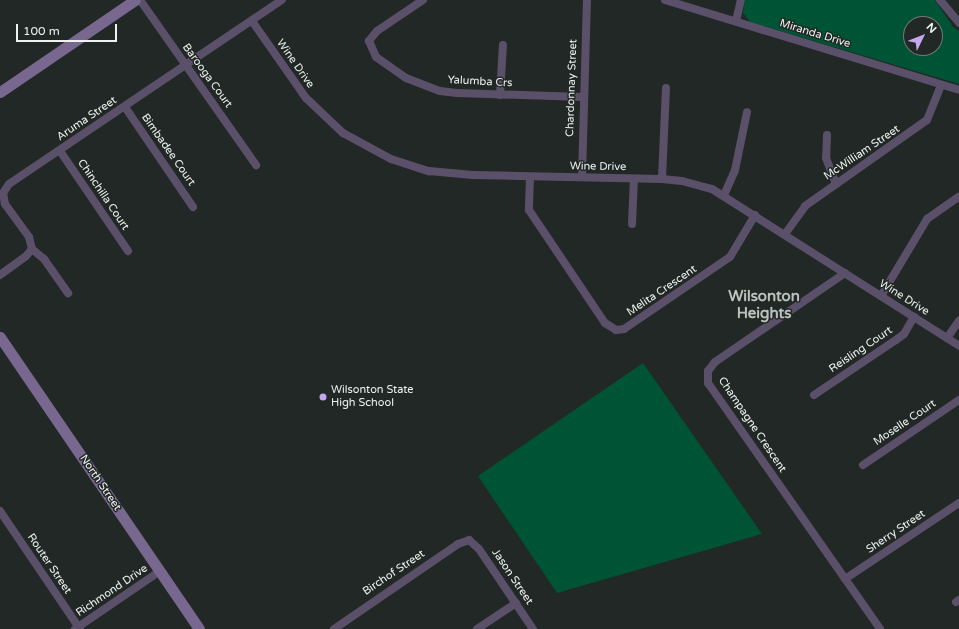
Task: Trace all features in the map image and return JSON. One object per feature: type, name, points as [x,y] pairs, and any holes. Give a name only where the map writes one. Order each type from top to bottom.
[{"type":"street","points":[[0,92],[135,0]]},
{"type":"street","name":"Barooga Court","points":[[140,0],[256,165]]},
{"type":"street","name":"Aruma Street","points":[[32,249],[29,237],[5,204],[3,193],[9,184],[282,0]]},
{"type":"street","name":"Yalumba Crs","points":[[422,0],[377,31],[369,41],[376,57],[406,78],[440,91],[500,95],[582,97]]},
{"type":"street","name":"Chardonnay Street","points":[[582,177],[582,97],[587,0]]},
{"type":"street","name":"Miranda Drive","points":[[665,0],[959,90]]},
{"type":"street","points":[[736,21],[741,0]]},
{"type":"street","points":[[940,0],[959,23]]},
{"type":"street","name":"Wine Drive","points":[[252,21],[306,98],[343,133],[391,159],[430,170],[530,177],[662,179],[696,184],[724,195],[959,346]]},
{"type":"street","points":[[500,95],[503,45]]},
{"type":"street","name":"McWilliam Street","points":[[785,234],[805,206],[927,120],[941,84]]},
{"type":"street","points":[[662,179],[666,88]]},
{"type":"street","name":"Bimbadee Court","points":[[125,107],[193,207]]},
{"type":"street","points":[[724,195],[735,170],[747,112]]},
{"type":"street","points":[[827,135],[826,158],[836,184]]},
{"type":"street","name":"Chinchilla Court","points":[[60,151],[128,251]]},
{"type":"street","name":"Melita Crescent","points":[[530,177],[527,202],[534,220],[605,323],[616,330],[624,329],[730,257],[756,216]]},
{"type":"street","points":[[632,224],[634,179]]},
{"type":"street","points":[[881,296],[927,219],[959,197]]},
{"type":"street","points":[[0,274],[26,256],[32,249],[44,259],[68,293]]},
{"type":"street","name":"Champagne Crescent","points":[[845,273],[714,362],[708,371],[708,383],[880,629]]},
{"type":"street","name":"Reisling Court","points":[[814,395],[904,334],[914,317]]},
{"type":"street","points":[[948,338],[959,321]]},
{"type":"street","name":"North Street","points":[[0,337],[199,629]]},
{"type":"street","name":"Moselle Court","points":[[863,464],[959,400]]},
{"type":"street","name":"Sherry Street","points":[[845,579],[959,503]]},
{"type":"street","name":"Router Street","points":[[0,512],[78,628]]},
{"type":"street","name":"Jason Street","points":[[470,540],[479,549],[533,629]]},
{"type":"street","name":"Birchof Street","points":[[334,629],[458,544],[470,540]]},
{"type":"street","name":"Richmond Drive","points":[[78,628],[160,571]]},
{"type":"street","points":[[477,629],[516,603]]},
{"type":"green space","points":[[745,0],[935,0],[953,27],[959,31],[959,84],[750,22],[743,13]]},
{"type":"green space","points":[[643,363],[762,534],[557,593],[478,476]]},
{"type":"place","name":"Wilsonton State High School","points":[[323,397]]},
{"type":"district","name":"Wilsonton Heights","points":[[764,304]]}]
